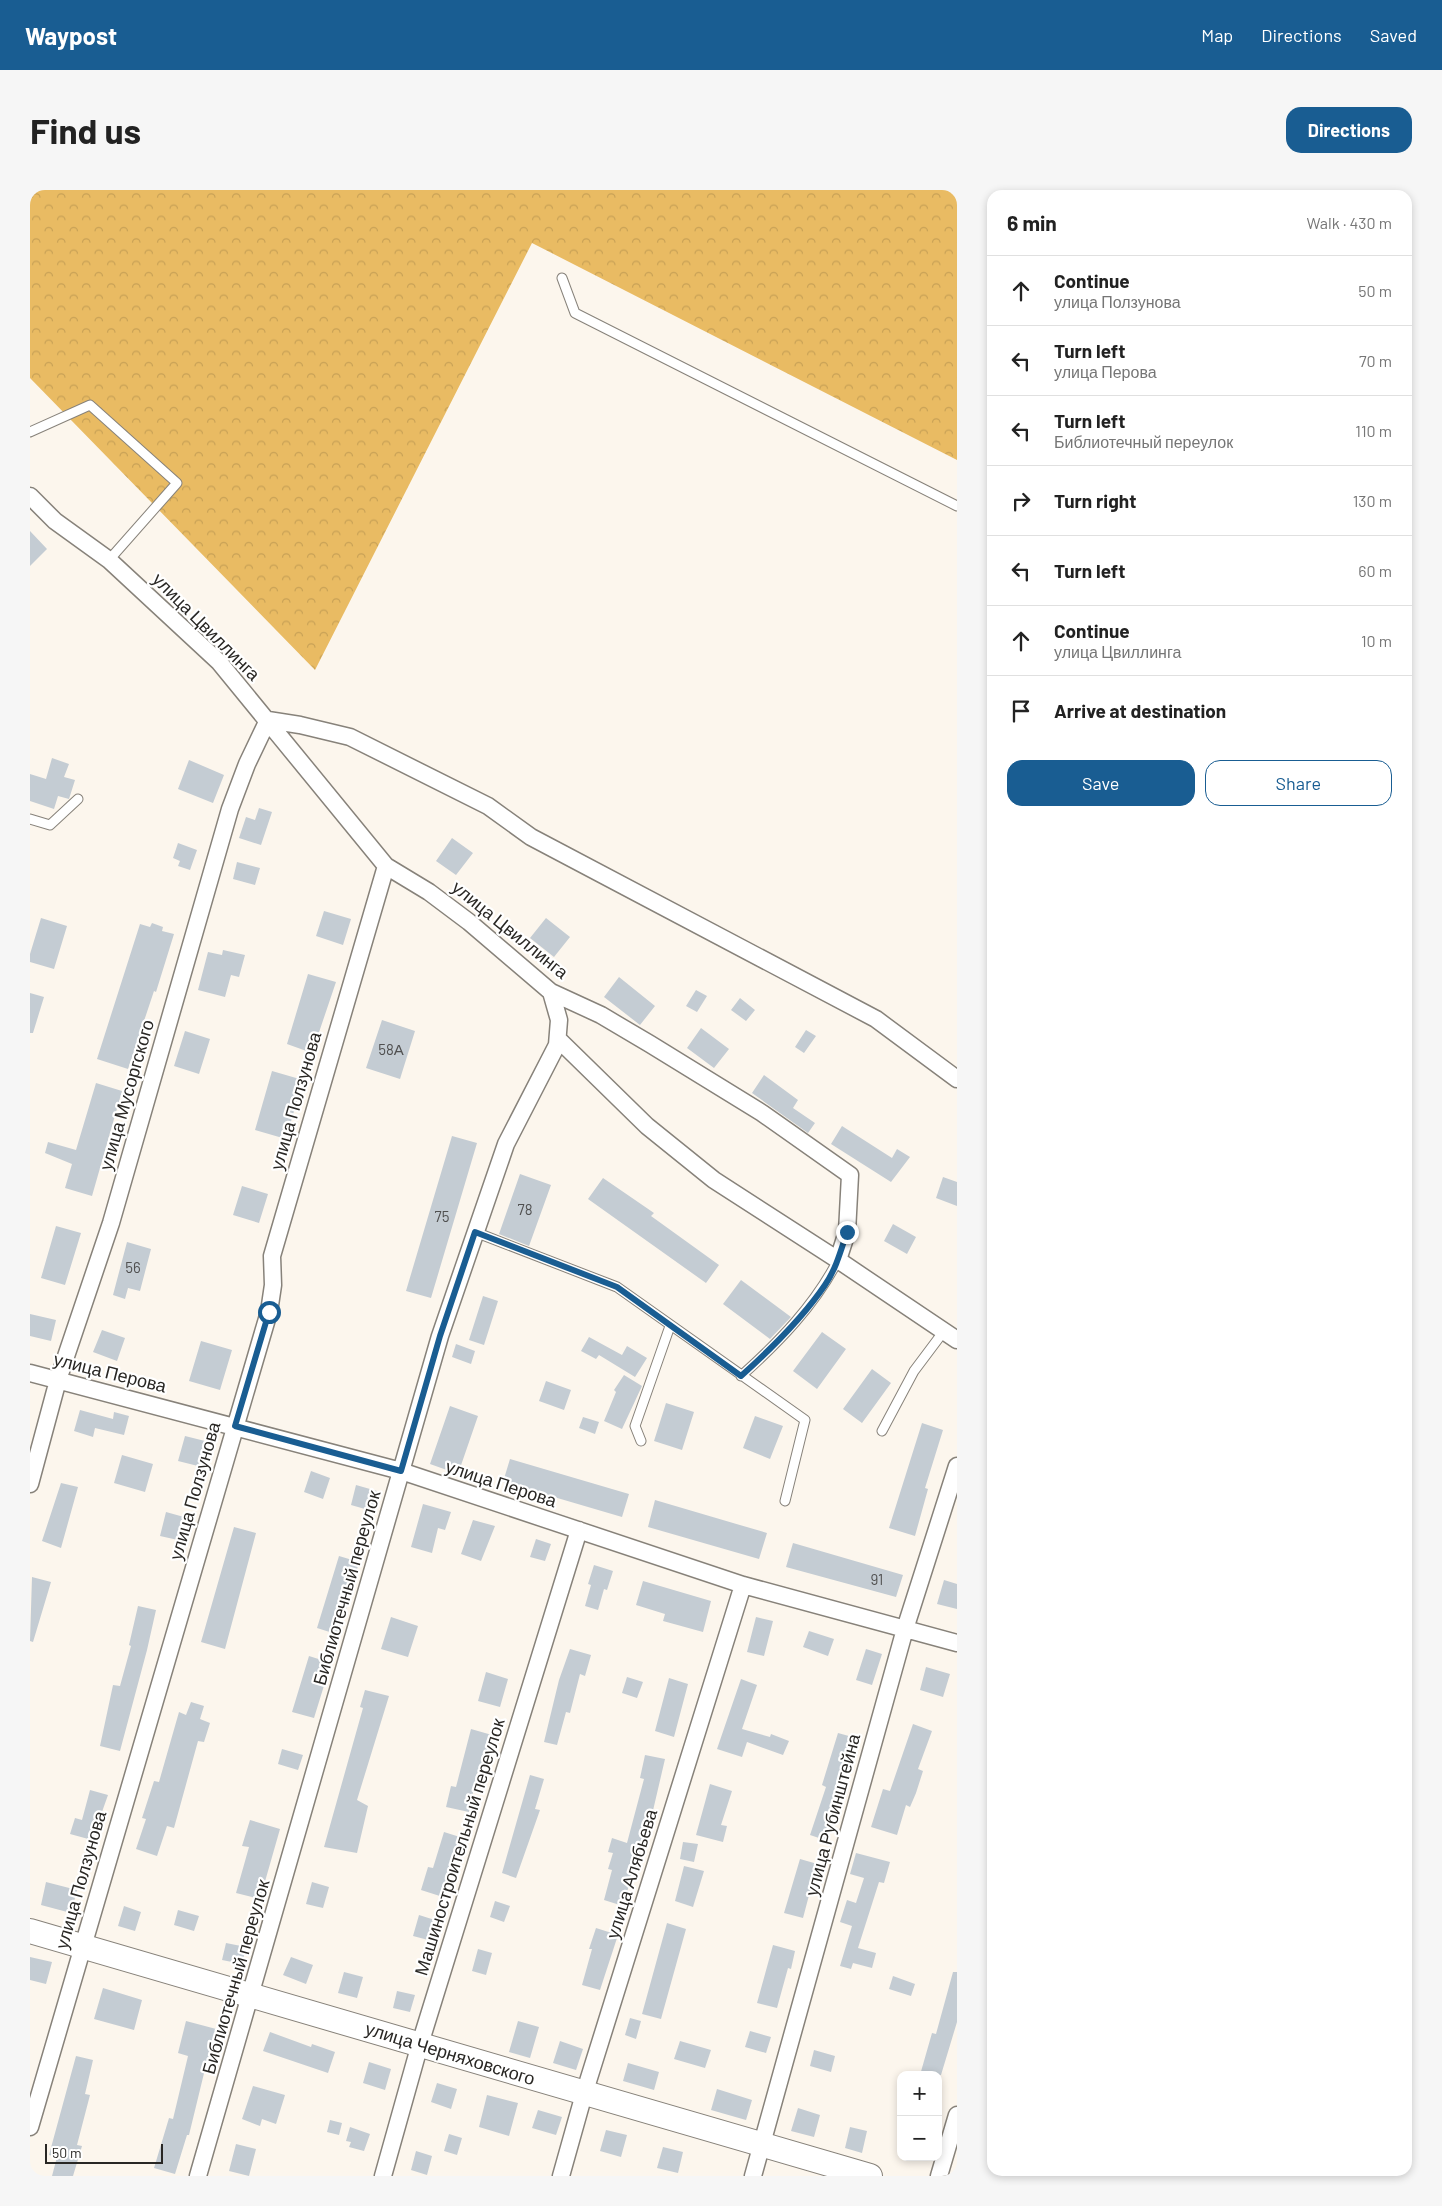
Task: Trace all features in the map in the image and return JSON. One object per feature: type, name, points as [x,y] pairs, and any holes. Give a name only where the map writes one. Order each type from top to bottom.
[{"type":"street","name":"улица Цвиллинга","points":[[30,496],[55,520],[109,560],[219,662],[386,866],[429,892],[469,922],[551,992],[601,1015],[674,1059],[762,1114],[850,1175],[847,1232],[838,1260]]},
{"type":"street","points":[[268,720],[300,725],[350,737],[488,806],[531,837],[876,1019],[957,1079]]},
{"type":"street","name":"улица Мусоргского","points":[[30,1484],[58,1380],[111,1223],[230,809],[247,764],[268,720]]},
{"type":"street","name":"улица Ползунова","points":[[30,2127],[269,1312],[273,1285],[272,1256],[386,866]]},
{"type":"street","name":"Библиотечный переулок","points":[[198,2176],[252,1995],[440,1336],[506,1144],[557,1045],[560,1020],[551,992]]},
{"type":"street","points":[[558,1039],[647,1126],[714,1180],[838,1260],[950,1336]]},
{"type":"street","name":"улица Перова","points":[[30,1373],[401,1471],[743,1585],[957,1642]]},
{"type":"street","name":"улица Рубинштейна","points":[[754,2176],[905,1629],[957,1466]]},
{"type":"street","name":"Машиностроительный переулок","points":[[383,2176],[420,2044],[579,1530]]},
{"type":"street","name":"улица Алябьева","points":[[561,2176],[584,2094],[743,1585]]},
{"type":"street","name":"улица Черняховского","points":[[30,1931],[870,2176]]},
{"type":"street","points":[[940,2176],[957,2115]]},
{"type":"lane","points":[[562,278],[575,313],[957,506]]},
{"type":"lane","points":[[30,432],[90,405],[177,483],[109,560]]},
{"type":"lane","points":[[30,819],[50,825],[78,799]]},
{"type":"lane","points":[[475,1232],[617,1287],[806,1420],[785,1502]]},
{"type":"lane","points":[[741,1376],[782,1337],[825,1285],[838,1260]]},
{"type":"lane","points":[[641,1441],[635,1426],[670,1326]]},
{"type":"lane","points":[[882,1431],[914,1371],[950,1336]]},
{"type":"green space","points":[[30,190],[957,190],[957,460],[532,243],[315,670],[30,378]]},
{"type":"building","points":[[30,531],[47,549],[30,566]]},
{"type":"building","points":[[52,758],[69,764],[64,777],[75,780],[69,799],[58,796],[54,809],[30,801],[30,774],[46,779]]},
{"type":"building","points":[[189,760],[224,775],[213,803],[178,789]]},
{"type":"building","points":[[259,808],[272,812],[261,845],[239,838],[246,817],[255,820]]},
{"type":"building","points":[[452,838],[473,853],[456,875],[436,861]]},
{"type":"building","points":[[178,843],[197,850],[190,870],[178,866],[180,861],[173,858]]},
{"type":"building","points":[[237,862],[260,868],[255,885],[233,879]]},
{"type":"building","points":[[324,911],[351,919],[343,945],[316,936]]},
{"type":"building","points":[[41,918],[67,926],[54,969],[30,962],[30,954]]},
{"type":"building","points":[[546,918],[570,937],[554,957],[530,938]]},
{"type":"building","points":[[152,923],[163,927],[162,931],[174,934],[156,992],[154,991],[128,1069],[97,1059],[140,924],[150,927]]},
{"type":"building","points":[[223,950],[245,955],[239,977],[231,975],[225,997],[198,990],[208,952],[222,955]]},
{"type":"building","points":[[308,974],[336,982],[312,1053],[287,1044]]},
{"type":"building","points":[[619,977],[655,1006],[640,1025],[604,997]]},
{"type":"building","points":[[696,990],[707,996],[697,1012],[686,1006]]},
{"type":"building","points":[[30,993],[44,997],[33,1033],[30,1033]]},
{"type":"building","points":[[740,998],[755,1010],[746,1021],[731,1010]]},
{"type":"building","points":[[382,1020],[415,1031],[400,1079],[366,1068]]},
{"type":"building","points":[[701,1028],[729,1049],[714,1068],[687,1048]]},
{"type":"building","points":[[806,1030],[816,1036],[804,1053],[795,1047]]},
{"type":"building","points":[[185,1031],[210,1039],[199,1074],[174,1066]]},
{"type":"building","points":[[272,1071],[303,1080],[286,1139],[255,1130]]},
{"type":"building","points":[[764,1075],[798,1100],[793,1108],[815,1123],[808,1133],[752,1093]]},
{"type":"building","points":[[96,1083],[122,1091],[92,1196],[65,1188],[72,1164],[45,1153],[48,1142],[76,1150]]},
{"type":"building","points":[[842,1126],[892,1158],[897,1149],[910,1157],[891,1182],[831,1144]]},
{"type":"building","points":[[452,1136],[477,1143],[431,1298],[406,1291]]},
{"type":"building","points":[[520,1174],[551,1185],[529,1246],[499,1234]]},
{"type":"building","points":[[943,1177],[957,1182],[957,1206],[936,1198]]},
{"type":"building","points":[[603,1178],[654,1213],[651,1216],[719,1265],[706,1283],[588,1199]]},
{"type":"building","points":[[242,1186],[268,1194],[259,1223],[233,1215]]},
{"type":"building","points":[[893,1224],[916,1237],[907,1254],[884,1241]]},
{"type":"building","points":[[56,1226],[81,1233],[65,1285],[41,1278]]},
{"type":"building","points":[[127,1242],[151,1249],[140,1291],[128,1288],[125,1299],[113,1295]]},
{"type":"building","points":[[741,1280],[791,1317],[770,1339],[723,1304]]},
{"type":"building","points":[[483,1296],[498,1301],[484,1345],[469,1340]]},
{"type":"building","points":[[30,1314],[56,1320],[51,1341],[30,1336]]},
{"type":"building","points":[[102,1330],[125,1338],[117,1361],[93,1352]]},
{"type":"building","points":[[822,1332],[846,1349],[817,1389],[793,1371]]},
{"type":"building","points":[[589,1337],[622,1355],[627,1346],[647,1358],[635,1377],[599,1355],[596,1359],[581,1351]]},
{"type":"building","points":[[201,1341],[232,1350],[220,1390],[189,1381]]},
{"type":"building","points":[[456,1344],[475,1351],[471,1364],[452,1357]]},
{"type":"building","points":[[872,1369],[891,1383],[862,1423],[843,1409]]},
{"type":"building","points":[[624,1375],[642,1386],[622,1429],[604,1421],[616,1392],[614,1390]]},
{"type":"building","points":[[546,1381],[571,1390],[564,1410],[539,1401]]},
{"type":"building","points":[[666,1403],[694,1412],[682,1450],[654,1441]]},
{"type":"building","points":[[450,1406],[478,1416],[458,1474],[430,1464]]},
{"type":"building","points":[[80,1410],[113,1419],[114,1412],[129,1416],[124,1435],[95,1428],[93,1437],[74,1431]]},
{"type":"building","points":[[755,1416],[783,1426],[770,1459],[743,1448]]},
{"type":"building","points":[[583,1417],[599,1422],[595,1434],[579,1428]]},
{"type":"building","points":[[922,1423],[943,1430],[925,1488],[928,1489],[915,1536],[889,1528]]},
{"type":"building","points":[[185,1436],[205,1441],[198,1466],[178,1461]]},
{"type":"building","points":[[122,1455],[153,1464],[145,1492],[114,1483]]},
{"type":"building","points":[[510,1459],[629,1494],[622,1517],[503,1482]]},
{"type":"building","points":[[311,1471],[330,1478],[323,1499],[304,1492]]},
{"type":"building","points":[[61,1483],[78,1487],[61,1548],[42,1541]]},
{"type":"building","points":[[356,1485],[377,1491],[372,1511],[351,1505]]},
{"type":"building","points":[[655,1500],[767,1533],[759,1559],[648,1527]]},
{"type":"building","points":[[423,1504],[451,1512],[445,1530],[438,1528],[432,1553],[411,1547]]},
{"type":"building","points":[[166,1512],[184,1517],[178,1540],[160,1536]]},
{"type":"building","points":[[473,1520],[495,1526],[481,1561],[461,1554]]},
{"type":"building","points":[[234,1527],[256,1533],[225,1649],[201,1642]]},
{"type":"building","points":[[536,1539],[551,1544],[545,1561],[530,1557]]},
{"type":"building","points":[[793,1543],[903,1575],[896,1597],[786,1567]]},
{"type":"building","points":[[339,1556],[359,1562],[339,1635],[317,1628]]},
{"type":"building","points":[[594,1565],[613,1571],[607,1590],[604,1589],[598,1610],[585,1606],[591,1585],[588,1584]]},
{"type":"building","points":[[32,1577],[51,1582],[33,1642],[30,1641]]},
{"type":"building","points":[[944,1580],[957,1584],[957,1609],[937,1604]]},
{"type":"building","points":[[643,1581],[711,1601],[703,1632],[663,1621],[665,1614],[636,1605]]},
{"type":"building","points":[[138,1606],[156,1610],[120,1751],[100,1746],[113,1685],[120,1686],[131,1646],[129,1645]]},
{"type":"building","points":[[391,1617],[418,1626],[408,1657],[381,1649]]},
{"type":"building","points":[[756,1617],[773,1621],[764,1656],[747,1652]]},
{"type":"building","points":[[809,1631],[834,1639],[828,1656],[803,1647]]},
{"type":"building","points":[[570,1649],[591,1655],[585,1676],[580,1674],[570,1713],[566,1712],[557,1745],[544,1742],[559,1680]]},
{"type":"building","points":[[866,1649],[882,1654],[872,1685],[856,1680]]},
{"type":"building","points":[[309,1656],[331,1663],[314,1718],[292,1712]]},
{"type":"building","points":[[926,1667],[950,1674],[943,1697],[920,1690]]},
{"type":"building","points":[[486,1672],[508,1679],[500,1707],[478,1701]]},
{"type":"building","points":[[627,1677],[643,1682],[637,1698],[622,1693]]},
{"type":"building","points":[[669,1678],[688,1684],[674,1737],[655,1731]]},
{"type":"building","points":[[741,1679],[757,1685],[742,1729],[770,1737],[771,1734],[789,1741],[783,1755],[747,1742],[742,1757],[717,1749]]},
{"type":"building","points":[[365,1690],[389,1696],[357,1800],[368,1806],[357,1853],[324,1847],[363,1708],[360,1707]]},
{"type":"building","points":[[191,1702],[204,1706],[200,1719],[210,1723],[204,1742],[198,1741],[174,1828],[167,1826],[157,1856],[136,1849],[146,1819],[142,1818],[154,1781],[159,1782],[179,1712],[186,1715]]},
{"type":"building","points":[[913,1724],[932,1731],[918,1769],[923,1771],[916,1793],[910,1807],[906,1805],[897,1835],[871,1827],[883,1789],[890,1791]]},
{"type":"building","points":[[471,1729],[492,1735],[481,1774],[477,1773],[469,1812],[446,1807],[451,1786],[456,1787]]},
{"type":"building","points":[[838,1733],[856,1738],[825,1840],[810,1835],[826,1787],[822,1785]]},
{"type":"building","points":[[282,1749],[303,1755],[298,1770],[278,1764]]},
{"type":"building","points":[[645,1755],[665,1759],[648,1832],[634,1868],[623,1906],[604,1900],[612,1870],[608,1869],[613,1853],[608,1852],[612,1838],[627,1843],[644,1779],[640,1778]]},
{"type":"building","points":[[530,1775],[544,1779],[535,1809],[540,1810],[516,1878],[502,1873]]},
{"type":"building","points":[[710,1784],[732,1791],[721,1825],[727,1826],[723,1842],[696,1835]]},
{"type":"building","points":[[90,1790],[108,1795],[92,1840],[70,1834],[75,1818],[82,1820]]},
{"type":"building","points":[[250,1820],[280,1829],[260,1899],[236,1893],[249,1847],[242,1846]]},
{"type":"building","points":[[444,1832],[463,1838],[443,1897],[421,1890],[428,1867],[433,1868]]},
{"type":"building","points":[[683,1842],[698,1844],[694,1862],[680,1859]]},
{"type":"building","points":[[856,1853],[890,1862],[884,1883],[879,1882],[858,1948],[876,1953],[872,1968],[853,1963],[851,1969],[840,1966],[852,1926],[840,1922],[847,1900],[856,1903],[864,1878],[850,1874]]},
{"type":"building","points":[[800,1859],[821,1865],[815,1885],[812,1884],[803,1918],[784,1913]]},
{"type":"building","points":[[684,1866],[704,1871],[693,1907],[675,1901]]},
{"type":"building","points":[[46,1882],[77,1890],[71,1913],[41,1905]]},
{"type":"building","points":[[312,1882],[329,1887],[323,1908],[306,1904]]},
{"type":"building","points":[[495,1901],[510,1906],[504,1922],[490,1917]]},
{"type":"building","points":[[124,1906],[141,1912],[135,1931],[118,1926]]},
{"type":"building","points":[[178,1910],[199,1916],[194,1931],[174,1925]]},
{"type":"building","points":[[419,1915],[438,1921],[432,1941],[413,1936]]},
{"type":"building","points":[[667,1923],[686,1929],[661,2019],[642,2014]]},
{"type":"building","points":[[596,1928],[618,1935],[600,1990],[582,1985],[592,1949],[589,1949]]},
{"type":"building","points":[[226,1943],[246,1947],[242,1964],[222,1960]]},
{"type":"building","points":[[773,1945],[795,1951],[791,1969],[788,1968],[777,2008],[757,2003]]},
{"type":"building","points":[[478,1949],[492,1953],[486,1975],[472,1971]]},
{"type":"building","points":[[30,1957],[52,1962],[46,1984],[30,1980]]},
{"type":"building","points":[[291,1957],[313,1965],[306,1984],[283,1975]]},
{"type":"building","points":[[344,1972],[363,1977],[357,1998],[338,1993]]},
{"type":"building","points":[[953,1972],[957,1972],[957,2022],[942,2072],[921,2071],[932,2033],[936,2034]]},
{"type":"building","points":[[893,1976],[915,1984],[911,1996],[889,1989]]},
{"type":"building","points":[[103,1988],[142,2000],[134,2030],[94,2019]]},
{"type":"building","points":[[397,1991],[415,1995],[410,2012],[393,2008]]},
{"type":"building","points":[[630,2018],[641,2021],[636,2039],[625,2035]]},
{"type":"building","points":[[186,2021],[220,2030],[211,2062],[207,2061],[189,2135],[187,2135],[175,2174],[154,2168],[169,2118],[173,2119],[188,2056],[178,2053]]},
{"type":"building","points":[[518,2021],[539,2027],[530,2058],[509,2052]]},
{"type":"building","points":[[750,2031],[771,2037],[766,2053],[745,2047]]},
{"type":"building","points":[[270,2032],[311,2047],[312,2044],[335,2052],[328,2073],[263,2051]]},
{"type":"building","points":[[560,2041],[583,2049],[576,2070],[553,2063]]},
{"type":"building","points":[[680,2041],[711,2050],[705,2068],[674,2059]]},
{"type":"building","points":[[814,2050],[835,2056],[831,2072],[810,2066]]},
{"type":"building","points":[[76,2056],[93,2060],[85,2094],[90,2095],[77,2145],[82,2146],[73,2176],[52,2176],[57,2157],[49,2155]]},
{"type":"building","points":[[369,2062],[391,2069],[385,2090],[363,2083]]},
{"type":"building","points":[[628,2063],[659,2072],[654,2090],[623,2081]]},
{"type":"building","points":[[437,2083],[457,2089],[451,2109],[431,2102]]},
{"type":"building","points":[[253,2086],[285,2095],[276,2124],[262,2119],[260,2126],[242,2119]]},
{"type":"building","points":[[717,2089],[752,2100],[746,2120],[711,2110]]},
{"type":"building","points":[[487,2095],[518,2103],[509,2136],[479,2127]]},
{"type":"building","points":[[798,2108],[820,2115],[814,2137],[791,2131]]},
{"type":"building","points":[[538,2110],[562,2117],[556,2135],[532,2128]]},
{"type":"building","points":[[330,2120],[342,2123],[339,2135],[327,2132]]},
{"type":"building","points":[[350,2127],[370,2134],[364,2151],[349,2147],[351,2142],[346,2141]]},
{"type":"building","points":[[850,2127],[867,2131],[862,2153],[845,2148]]},
{"type":"building","points":[[606,2130],[627,2135],[621,2157],[600,2151]]},
{"type":"building","points":[[449,2134],[462,2138],[457,2155],[444,2151]]},
{"type":"building","points":[[236,2144],[256,2149],[249,2176],[229,2171]]},
{"type":"building","points":[[663,2147],[683,2152],[678,2173],[657,2168]]},
{"type":"building","points":[[416,2151],[432,2156],[427,2175],[411,2170]]},
{"type":"route","points":[[269,1312],[235,1426],[401,1471],[440,1336],[475,1232],[617,1287],[741,1376],[776,1345],[825,1285],[838,1260],[847,1232]]}]
